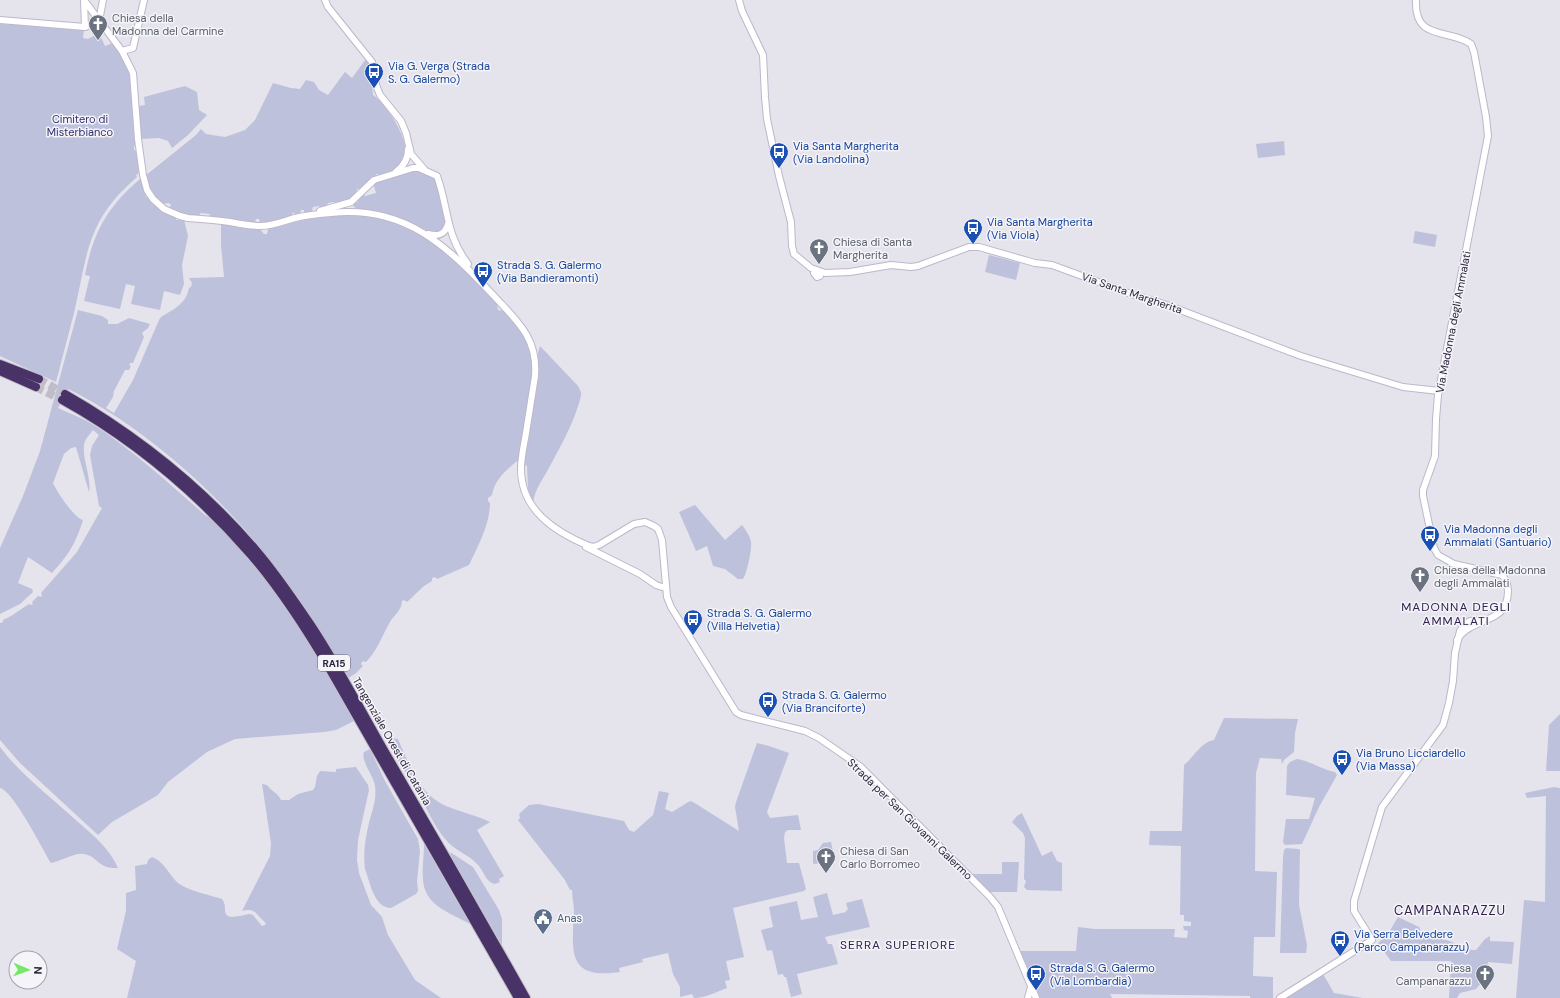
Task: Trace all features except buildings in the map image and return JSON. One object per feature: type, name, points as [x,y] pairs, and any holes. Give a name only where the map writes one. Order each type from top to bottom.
[{"type":"highway","points":[[0,364],[37,383],[0,371]]},
{"type":"highway","name":"Tangenziale Ovest di Catania","points":[[518,998],[329,668],[306,630],[280,592],[252,556],[194,495],[123,437],[64,397],[130,434],[179,472],[227,518],[262,557],[312,627],[335,664],[526,998]]},
{"type":"street","points":[[84,0],[122,51],[133,72],[138,138],[143,174],[147,190],[153,199],[172,213],[188,218],[260,226],[351,202],[374,180],[417,168],[437,176],[448,224],[455,246],[482,284]]},
{"type":"street","points":[[84,0],[84,26]]},
{"type":"street","points":[[100,22],[103,0]]},
{"type":"street","points":[[122,51],[133,48],[144,0]]},
{"type":"street","points":[[325,0],[328,7],[372,62],[376,85],[380,95],[400,121],[411,154],[425,170]]},
{"type":"street","name":"Via Santa Margherita","points":[[739,0],[742,11],[763,55],[767,119],[779,176],[791,222],[792,250],[796,257],[815,271],[825,273],[850,272],[891,265],[911,267],[918,266],[969,247],[979,247],[1021,259],[1052,265],[1131,294],[1167,305],[1308,358],[1403,387],[1439,391]]},
{"type":"street","name":"Via Madonna degli Ammalati","points":[[1280,998],[1372,940],[1354,910],[1354,901],[1382,808],[1443,725],[1453,681],[1457,640],[1460,631],[1465,624],[1470,621],[1487,619],[1498,614],[1506,603],[1508,589],[1505,578],[1502,575],[1454,564],[1443,559],[1435,552],[1432,544],[1423,490],[1435,456],[1436,419],[1439,391],[1489,132],[1474,52],[1471,44],[1458,37],[1435,33],[1425,27],[1419,18],[1416,0]]},
{"type":"street","points":[[0,20],[84,26],[100,22]]},
{"type":"street","points":[[393,174],[404,165],[406,161],[408,143]]},
{"type":"street","points":[[351,202],[350,207],[361,213]]},
{"type":"street","points":[[297,217],[333,212],[361,213],[391,218],[408,224],[421,231],[458,258],[519,323],[528,335],[535,355],[536,370],[522,458],[521,474],[523,486],[531,506],[546,522],[597,553],[606,556]]},
{"type":"street","points":[[421,231],[438,236],[444,233],[448,224]]},
{"type":"street","name":"Strada per San Giovanni Galermo","points":[[599,545],[634,524],[645,522],[658,529],[662,540],[667,597],[671,607],[736,712],[742,716],[810,733],[861,767],[990,897],[1000,911],[1036,998]]},
{"type":"street","points":[[580,542],[593,547],[599,545]]},
{"type":"street","points":[[599,545],[597,548],[598,551],[640,574],[656,585],[662,591],[671,607]]},
{"type":"street","points":[[656,585],[662,587],[666,585]]},
{"type":"street","points":[[1028,998],[1031,987]]},
{"type":"green space","name":"Cimitero di Misterbianco","points":[[0,23],[6,23],[7,25],[11,23],[84,29],[83,38],[88,39],[99,33],[105,46],[113,43],[126,62],[130,71],[136,145],[134,146],[134,150],[136,151],[140,170],[138,170],[139,173],[136,175],[137,177],[120,193],[108,208],[98,224],[92,239],[56,382],[0,356]]},
{"type":"green space","points":[[366,59],[370,67],[373,95],[385,107],[397,125],[402,135],[406,154],[404,162],[399,167],[394,171],[383,175],[380,176],[376,174],[376,177],[373,176],[373,178],[359,189],[358,188],[351,200],[335,205],[334,202],[328,203],[326,207],[321,209],[319,206],[313,207],[312,211],[304,213],[304,210],[301,210],[300,214],[296,215],[293,212],[292,216],[264,223],[260,223],[259,219],[256,219],[255,223],[209,217],[210,214],[201,213],[198,216],[175,212],[169,209],[171,205],[169,203],[163,204],[152,192],[145,176],[196,135],[201,129],[206,134],[225,137],[245,130],[255,120],[273,83],[300,89],[306,80],[314,82],[319,90],[328,95],[345,72],[352,78]]},
{"type":"green space","points":[[185,86],[197,92],[199,110],[207,115],[188,135],[172,148],[168,141],[159,138],[141,139],[138,106],[145,105],[144,97]]},
{"type":"green space","points":[[1284,141],[1285,155],[1258,158],[1256,144]]},
{"type":"green space","points":[[416,170],[434,177],[436,180],[446,223],[443,231],[432,233],[393,216],[354,207],[353,203],[358,202],[357,199],[363,192],[365,196],[376,193],[373,183]]},
{"type":"green space","points":[[140,179],[146,197],[176,217],[176,220],[184,220],[188,236],[182,265],[184,284],[180,295],[164,291],[160,310],[131,304],[135,286],[126,284],[120,309],[84,301],[90,276],[85,275],[92,246],[97,234],[110,211],[128,189]]},
{"type":"green space","points":[[359,215],[391,221],[417,232],[452,256],[451,259],[456,260],[497,304],[498,310],[504,311],[523,335],[532,360],[531,381],[537,381],[539,378],[538,353],[540,346],[578,386],[581,396],[572,422],[538,488],[533,503],[528,489],[527,466],[517,461],[501,476],[495,484],[492,495],[488,498],[490,503],[486,527],[469,565],[437,579],[435,577],[432,578],[432,581],[424,586],[407,602],[404,600],[402,601],[399,610],[390,622],[373,653],[366,662],[363,661],[361,664],[363,666],[355,674],[348,678],[306,609],[283,577],[234,517],[207,489],[145,437],[127,424],[88,399],[68,389],[58,408],[92,424],[126,448],[206,516],[210,517],[242,552],[299,626],[354,721],[336,730],[324,732],[235,739],[207,752],[168,782],[158,795],[112,822],[98,835],[20,763],[0,740],[0,623],[29,604],[33,604],[32,602],[38,596],[41,597],[41,593],[77,552],[102,508],[99,506],[90,455],[92,446],[99,435],[93,430],[85,441],[84,447],[89,480],[89,492],[76,447],[71,448],[64,454],[53,483],[75,515],[83,520],[74,543],[52,573],[28,557],[18,583],[32,589],[33,592],[20,604],[0,614],[0,548],[23,496],[40,451],[78,310],[102,316],[108,320],[108,324],[117,324],[129,318],[150,324],[142,333],[144,337],[133,363],[130,363],[129,365],[131,366],[129,370],[125,370],[114,391],[113,397],[106,408],[114,413],[133,380],[159,320],[161,317],[179,306],[185,298],[192,283],[189,278],[224,277],[221,224],[260,229],[264,234],[267,234],[268,229],[273,227],[322,216]]},
{"type":"green space","points":[[1415,231],[1437,235],[1435,247],[1413,243]]},
{"type":"green space","points":[[989,255],[1020,263],[1016,280],[985,272]]},
{"type":"green space","points":[[695,505],[725,540],[742,525],[749,535],[751,545],[750,555],[748,567],[743,579],[738,579],[725,569],[713,566],[707,546],[696,551],[679,512]]},
{"type":"green space","points":[[1560,714],[1560,771],[1546,771],[1549,725]]},
{"type":"green space","points":[[1224,718],[1298,719],[1295,733],[1294,752],[1284,760],[1282,764],[1281,759],[1260,758],[1256,773],[1255,871],[1277,872],[1275,937],[1254,937],[1253,976],[1273,977],[1273,998],[1250,998],[1250,996],[1110,994],[1112,998],[1040,998],[1020,951],[1076,951],[1078,927],[1095,929],[1175,929],[1174,937],[1187,938],[1188,931],[1184,930],[1183,926],[1191,926],[1191,922],[1184,921],[1184,915],[1180,915],[1181,846],[1149,845],[1150,831],[1182,831],[1184,765],[1201,747],[1209,741],[1214,740]]},
{"type":"green space","points":[[391,738],[398,739],[416,777],[429,794],[437,801],[446,806],[490,822],[477,830],[504,876],[499,879],[500,882],[495,884],[489,881],[477,864],[453,847],[442,835],[434,824],[387,740]]},
{"type":"green space","points":[[757,743],[789,753],[767,812],[770,818],[798,815],[801,830],[788,830],[785,832],[784,838],[787,863],[799,863],[806,889],[804,891],[733,908],[744,957],[726,961],[730,980],[725,981],[727,988],[702,997],[694,998],[692,994],[680,997],[680,987],[673,974],[668,953],[642,959],[643,962],[619,968],[620,972],[590,972],[582,967],[576,960],[574,951],[574,912],[572,890],[570,890],[565,880],[518,820],[520,818],[519,814],[529,805],[538,804],[624,821],[629,830],[634,832],[653,815],[659,791],[669,793],[665,809],[672,812],[690,801],[739,831],[735,807],[736,802]]},
{"type":"green space","points":[[0,747],[27,777],[101,843],[115,861],[118,868],[106,867],[89,855],[84,854],[73,855],[51,863],[13,799],[0,788]]},
{"type":"green space","points":[[370,749],[385,781],[418,839],[420,851],[417,881],[418,891],[416,894],[391,908],[380,904],[371,887],[365,869],[365,841],[375,796],[374,782],[365,764],[363,755],[364,752]]},
{"type":"green space","points":[[1297,759],[1335,772],[1337,775],[1319,807],[1302,844],[1285,845],[1283,842],[1286,819],[1309,819],[1315,798],[1286,795],[1287,766],[1290,762]]},
{"type":"green space","points":[[356,767],[368,785],[369,790],[358,840],[357,860],[359,873],[371,905],[382,917],[388,935],[415,980],[441,998],[127,998],[136,961],[117,949],[126,911],[126,893],[136,890],[135,866],[147,864],[148,860],[152,857],[160,862],[182,886],[193,891],[222,899],[226,914],[228,916],[236,917],[250,914],[253,915],[262,926],[265,925],[266,923],[256,912],[250,910],[242,911],[270,856],[271,843],[262,784],[267,785],[281,800],[289,800],[298,794],[313,790],[320,771],[336,772],[336,769]]},
{"type":"green space","points":[[1554,787],[1560,788],[1560,998],[1516,998],[1524,900],[1545,902],[1546,796],[1527,798],[1525,793]]},
{"type":"green space","points":[[1022,813],[1042,856],[1052,851],[1057,861],[1062,863],[1062,891],[1027,890],[1024,887],[1026,881],[1024,879],[1025,838],[1023,833],[1012,822]]},
{"type":"green space","points":[[831,842],[835,861],[814,864],[813,851],[818,850],[823,843]]},
{"type":"green space","points":[[424,844],[470,924],[440,908],[428,896],[423,879]]},
{"type":"green space","points":[[1286,848],[1300,850],[1299,905],[1307,945],[1306,953],[1280,953],[1283,857],[1284,850]]},
{"type":"green space","points":[[450,852],[473,867],[499,910],[502,919],[502,945],[452,858]]},
{"type":"green space","points":[[1002,862],[1019,862],[1017,892],[988,892],[970,874],[1002,874]]},
{"type":"green space","points":[[827,893],[833,915],[846,912],[846,910],[848,910],[846,903],[862,899],[870,927],[825,937],[828,944],[832,944],[838,964],[797,974],[802,994],[791,997],[786,977],[784,977],[783,974],[778,975],[772,950],[767,951],[761,930],[773,927],[769,907],[797,901],[801,920],[818,917],[813,897]]},
{"type":"green space","points":[[1398,917],[1419,927],[1423,936],[1445,939],[1469,950],[1476,950],[1485,939],[1490,936],[1490,941],[1514,942],[1512,964],[1488,962],[1486,980],[1476,989],[1460,993],[1457,998],[1449,998],[1451,961],[1391,961],[1378,943],[1388,934]]},
{"type":"green space","points":[[1323,974],[1334,993],[1363,998],[1285,998]]},
{"type":"tunnel","points":[[39,379],[65,394]]},
{"type":"tunnel","points":[[36,387],[62,400]]},
{"type":"place","name":"Chiesa della Madonna del Carmine","points":[[98,41]]},
{"type":"place","name":"Via G. Verga (Strada S. G. Galermo)","points":[[374,89]]},
{"type":"place","name":"Via Santa Margherita (Via Landolina)","points":[[779,169]]},
{"type":"place","name":"Via Santa Margherita (Via Viola)","points":[[973,245]]},
{"type":"place","name":"Chiesa di Santa Margherita","points":[[819,265]]},
{"type":"place","name":"Strada S. G. Galermo (Via Bandieramonti)","points":[[483,288]]},
{"type":"place","name":"Via Madonna degli Ammalati (Santuario)","points":[[1430,552]]},
{"type":"place","name":"Chiesa della Madonna degli Ammalati","points":[[1420,593]]},
{"type":"place","name":"Strada S. G. Galermo (Villa Helvetia)","points":[[693,636]]},
{"type":"place","name":"Strada S. G. Galermo (Via Branciforte)","points":[[768,718]]},
{"type":"place","name":"Via Bruno Licciardello (Via Massa)","points":[[1342,776]]},
{"type":"place","name":"Chiesa di San Carlo Borromeo","points":[[826,874]]},
{"type":"place","name":"Anas","points":[[543,935]]},
{"type":"place","name":"Via Serra Belvedere (Parco Campanarazzu)","points":[[1340,957]]},
{"type":"place","name":"Strada S. G. Galermo (Via Lombardia)","points":[[1036,991]]},
{"type":"place","name":"Chiesa Campanarazzu","points":[[1485,991]]},
{"type":"district","name":"MADONNA DEGLI AMMALATI","points":[[1456,614]]},
{"type":"district","name":"CAMPANARAZZU","points":[[1450,910]]},
{"type":"district","name":"SERRA SUPERIORE","points":[[898,945]]}]
